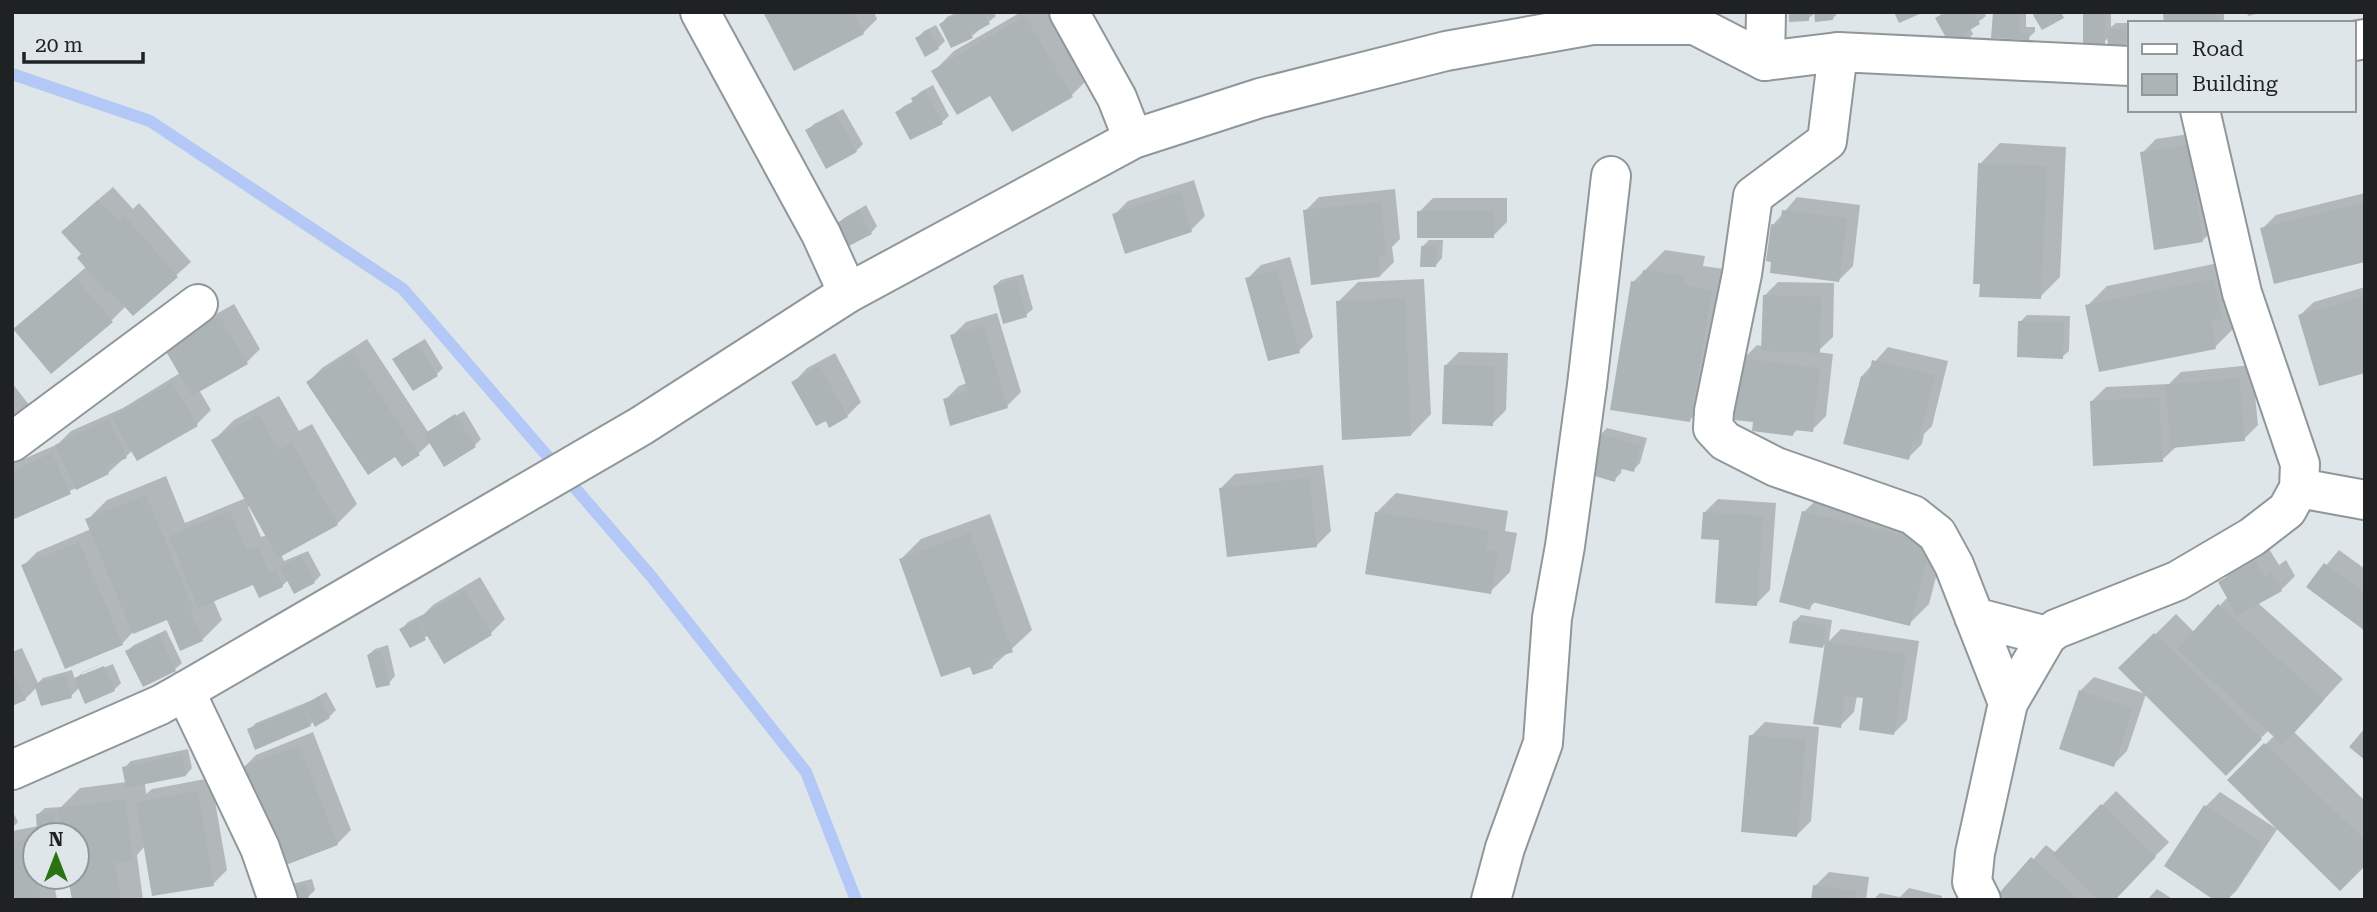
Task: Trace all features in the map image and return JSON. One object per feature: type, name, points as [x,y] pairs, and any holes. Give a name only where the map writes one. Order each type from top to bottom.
[{"type":"street","points":[[700,12],[821,234],[848,293]]},
{"type":"street","points":[[1069,12],[1118,98],[1133,139]]},
{"type":"street","points":[[1765,61],[1766,12]]},
{"type":"street","points":[[12,770],[160,705],[185,691],[641,426],[848,293],[1133,139],[1260,98],[1446,51],[1592,25],[1695,25],[1765,61],[1838,52],[2128,66]]},
{"type":"street","points":[[1838,52],[1827,141],[1753,196],[1742,274],[1714,411],[1713,428],[1725,442],[1776,467],[1913,515],[1937,534],[1954,565],[2008,703]]},
{"type":"street","points":[[1981,900],[1972,882],[1975,853],[2008,703],[2047,636],[2056,629],[2177,580],[2252,537],[2287,510],[2299,488],[2300,464],[2242,293],[2200,112]]},
{"type":"street","points":[[1491,900],[1505,848],[1543,743],[1552,618],[1565,546],[1583,412],[1611,176]]},
{"type":"street","points":[[12,442],[198,304]]},
{"type":"street","points":[[2299,488],[2365,500]]},
{"type":"street","points":[[1974,617],[2047,636]]},
{"type":"street","points":[[185,691],[260,848],[278,900]]},
{"type":"building","points":[[763,12],[853,12],[864,34],[794,71]]},
{"type":"building","points":[[962,12],[996,12],[986,17],[990,24],[970,32],[973,38],[951,48],[939,24]]},
{"type":"building","points":[[1789,12],[1809,12],[1809,21],[1789,22]]},
{"type":"building","points":[[1814,12],[1832,12],[1833,20],[1815,22]]},
{"type":"building","points":[[1894,12],[1924,12],[1899,23]]},
{"type":"building","points":[[1946,12],[1973,12],[1980,24],[1963,34],[1968,42],[1953,50],[1935,18]]},
{"type":"building","points":[[1993,12],[2020,12],[2020,33],[2030,34],[2029,40],[1991,38]]},
{"type":"building","points":[[2035,12],[2061,12],[2064,18],[2042,30],[2033,15]]},
{"type":"building","points":[[2083,12],[2105,12],[2105,44],[2083,44]]},
{"type":"building","points":[[2217,12],[2218,21],[2164,21],[2163,13]]},
{"type":"building","points":[[1025,16],[1073,97],[1012,132],[990,96],[957,115],[931,71]]},
{"type":"building","points":[[2107,29],[2126,29],[2126,48],[2108,49]]},
{"type":"building","points":[[929,30],[939,49],[925,57],[915,38]]},
{"type":"building","points":[[926,91],[943,124],[910,140],[895,112],[913,103],[911,98]]},
{"type":"building","points":[[836,114],[857,152],[826,169],[805,130]]},
{"type":"building","points":[[2189,145],[2203,242],[2154,250],[2140,152]]},
{"type":"building","points":[[1978,163],[2047,166],[2041,299],[1979,297],[1980,284],[1973,284]]},
{"type":"building","points":[[1180,192],[1192,232],[1125,254],[1112,214]]},
{"type":"building","points":[[98,200],[118,221],[124,215],[178,277],[133,316],[110,291],[107,293],[77,258],[81,254],[61,232]]},
{"type":"building","points":[[1381,202],[1386,255],[1379,256],[1380,277],[1311,285],[1303,210]]},
{"type":"building","points":[[2365,202],[2365,262],[2274,284],[2260,228]]},
{"type":"building","points":[[1782,210],[1847,218],[1839,282],[1770,273],[1771,262],[1766,261],[1771,224],[1780,225]]},
{"type":"building","points":[[859,211],[872,234],[847,247],[835,224]]},
{"type":"building","points":[[1417,211],[1494,211],[1494,238],[1417,238]]},
{"type":"building","points":[[1421,246],[1437,246],[1436,267],[1420,267]]},
{"type":"building","points":[[1277,270],[1300,353],[1268,361],[1245,278]]},
{"type":"building","points":[[1643,270],[1686,276],[1684,285],[1712,290],[1690,422],[1610,410],[1631,281],[1641,283]]},
{"type":"building","points":[[75,277],[113,322],[51,374],[13,329]]},
{"type":"building","points":[[1017,279],[1027,317],[1003,324],[993,286]]},
{"type":"building","points":[[2213,279],[2222,318],[2211,321],[2216,349],[2099,372],[2085,305]]},
{"type":"building","points":[[1763,295],[1821,297],[1820,353],[1761,351]]},
{"type":"building","points":[[2365,296],[2365,373],[2319,386],[2298,315]]},
{"type":"building","points":[[1405,298],[1411,436],[1342,440],[1336,301]]},
{"type":"building","points":[[219,316],[248,364],[192,396],[164,348]]},
{"type":"building","points":[[2018,321],[2064,322],[2063,359],[2017,357]]},
{"type":"building","points":[[983,326],[1008,408],[950,426],[943,399],[968,391],[950,335]]},
{"type":"building","points":[[418,344],[438,376],[413,391],[392,359]]},
{"type":"building","points":[[352,352],[420,455],[402,467],[395,457],[368,475],[306,382]]},
{"type":"building","points":[[1741,358],[1820,368],[1813,432],[1794,430],[1793,436],[1752,431],[1753,422],[1734,420]]},
{"type":"building","points":[[1872,360],[1935,375],[1918,442],[1913,441],[1909,460],[1843,444],[1861,376],[1868,378]]},
{"type":"building","points":[[1444,365],[1495,366],[1493,426],[1442,424]]},
{"type":"building","points":[[820,366],[848,417],[829,428],[826,421],[816,426],[791,382]]},
{"type":"building","points":[[2239,378],[2245,441],[2171,448],[2165,385]]},
{"type":"building","points":[[172,382],[198,426],[137,461],[111,417]]},
{"type":"building","points":[[2159,397],[2163,462],[2093,466],[2090,401]]},
{"type":"building","points":[[259,414],[278,450],[292,443],[338,525],[278,558],[211,440]]},
{"type":"building","points":[[455,414],[476,447],[444,467],[424,434]]},
{"type":"building","points":[[109,419],[127,458],[106,467],[109,474],[76,490],[55,445]]},
{"type":"building","points":[[1599,434],[1641,445],[1634,472],[1618,468],[1615,482],[1588,474]]},
{"type":"building","points":[[52,453],[71,494],[12,520],[12,471]]},
{"type":"building","points":[[1309,478],[1317,547],[1227,557],[1219,488]]},
{"type":"building","points":[[146,495],[194,610],[190,611],[203,641],[180,651],[167,620],[133,634],[85,519]]},
{"type":"building","points":[[230,511],[247,550],[258,546],[270,574],[276,571],[283,587],[259,598],[253,585],[198,608],[169,536]]},
{"type":"building","points":[[1802,511],[1931,542],[1910,626],[1812,602],[1810,610],[1779,602]]},
{"type":"building","points":[[1375,512],[1489,530],[1486,550],[1498,552],[1491,594],[1365,574]]},
{"type":"building","points":[[1703,512],[1763,516],[1757,606],[1715,603],[1719,540],[1701,539]]},
{"type":"building","points":[[970,533],[1013,652],[990,660],[993,668],[973,675],[970,667],[941,677],[899,559]]},
{"type":"building","points":[[79,542],[123,645],[65,669],[21,565]]},
{"type":"building","points":[[301,556],[315,583],[294,594],[280,567]]},
{"type":"building","points":[[2255,561],[2264,577],[2271,573],[2282,591],[2237,616],[2218,582]]},
{"type":"building","points":[[2324,563],[2365,593],[2365,631],[2306,587]]},
{"type":"building","points":[[465,590],[492,635],[444,664],[417,619]]},
{"type":"building","points":[[2218,604],[2324,700],[2283,745],[2177,649]]},
{"type":"building","points":[[417,620],[426,640],[410,648],[399,629]]},
{"type":"building","points":[[1793,621],[1826,626],[1823,648],[1789,643]]},
{"type":"building","points":[[2154,633],[2262,739],[2226,776],[2118,668]]},
{"type":"building","points":[[159,635],[176,671],[143,687],[125,651]]},
{"type":"building","points":[[1825,642],[1906,654],[1894,735],[1859,730],[1863,698],[1845,696],[1841,728],[1813,724]]},
{"type":"building","points":[[381,651],[390,685],[376,688],[367,655]]},
{"type":"building","points":[[104,666],[115,691],[85,704],[74,678]]},
{"type":"building","points":[[12,669],[26,700],[12,706]]},
{"type":"building","points":[[65,675],[72,698],[41,706],[34,684]]},
{"type":"building","points":[[2079,690],[2133,708],[2114,767],[2059,749]]},
{"type":"building","points":[[319,697],[330,718],[315,727],[303,705]]},
{"type":"building","points":[[303,706],[311,726],[255,750],[247,729]]},
{"type":"building","points":[[2365,728],[2365,760],[2349,747]]},
{"type":"building","points":[[1749,735],[1806,740],[1797,837],[1741,832]]},
{"type":"building","points":[[2264,743],[2365,840],[2365,866],[2340,891],[2227,780]]},
{"type":"building","points":[[299,745],[338,845],[278,868],[240,768]]},
{"type":"building","points":[[182,755],[186,776],[126,788],[122,767]]},
{"type":"building","points":[[198,791],[214,886],[152,896],[136,802]]},
{"type":"building","points":[[125,799],[133,861],[115,863],[121,900],[72,900],[70,891],[91,891],[91,821],[60,821],[58,808]]},
{"type":"building","points":[[2101,804],[2156,857],[2115,900],[2099,900],[2052,855]]},
{"type":"building","points":[[2204,805],[2265,844],[2228,900],[2214,900],[2164,866]]},
{"type":"building","points":[[54,813],[54,821],[36,821],[36,814]]},
{"type":"building","points":[[21,839],[21,891],[39,891],[41,900],[12,900],[12,841]]},
{"type":"building","points":[[2031,857],[2080,900],[1993,900]]},
{"type":"building","points":[[305,884],[309,899],[286,900],[284,890]]},
{"type":"building","points":[[1813,885],[1856,891],[1855,900],[1811,900]]},
{"type":"waterway","points":[[12,74],[150,121],[403,289],[651,576],[806,772],[856,900]]}]
